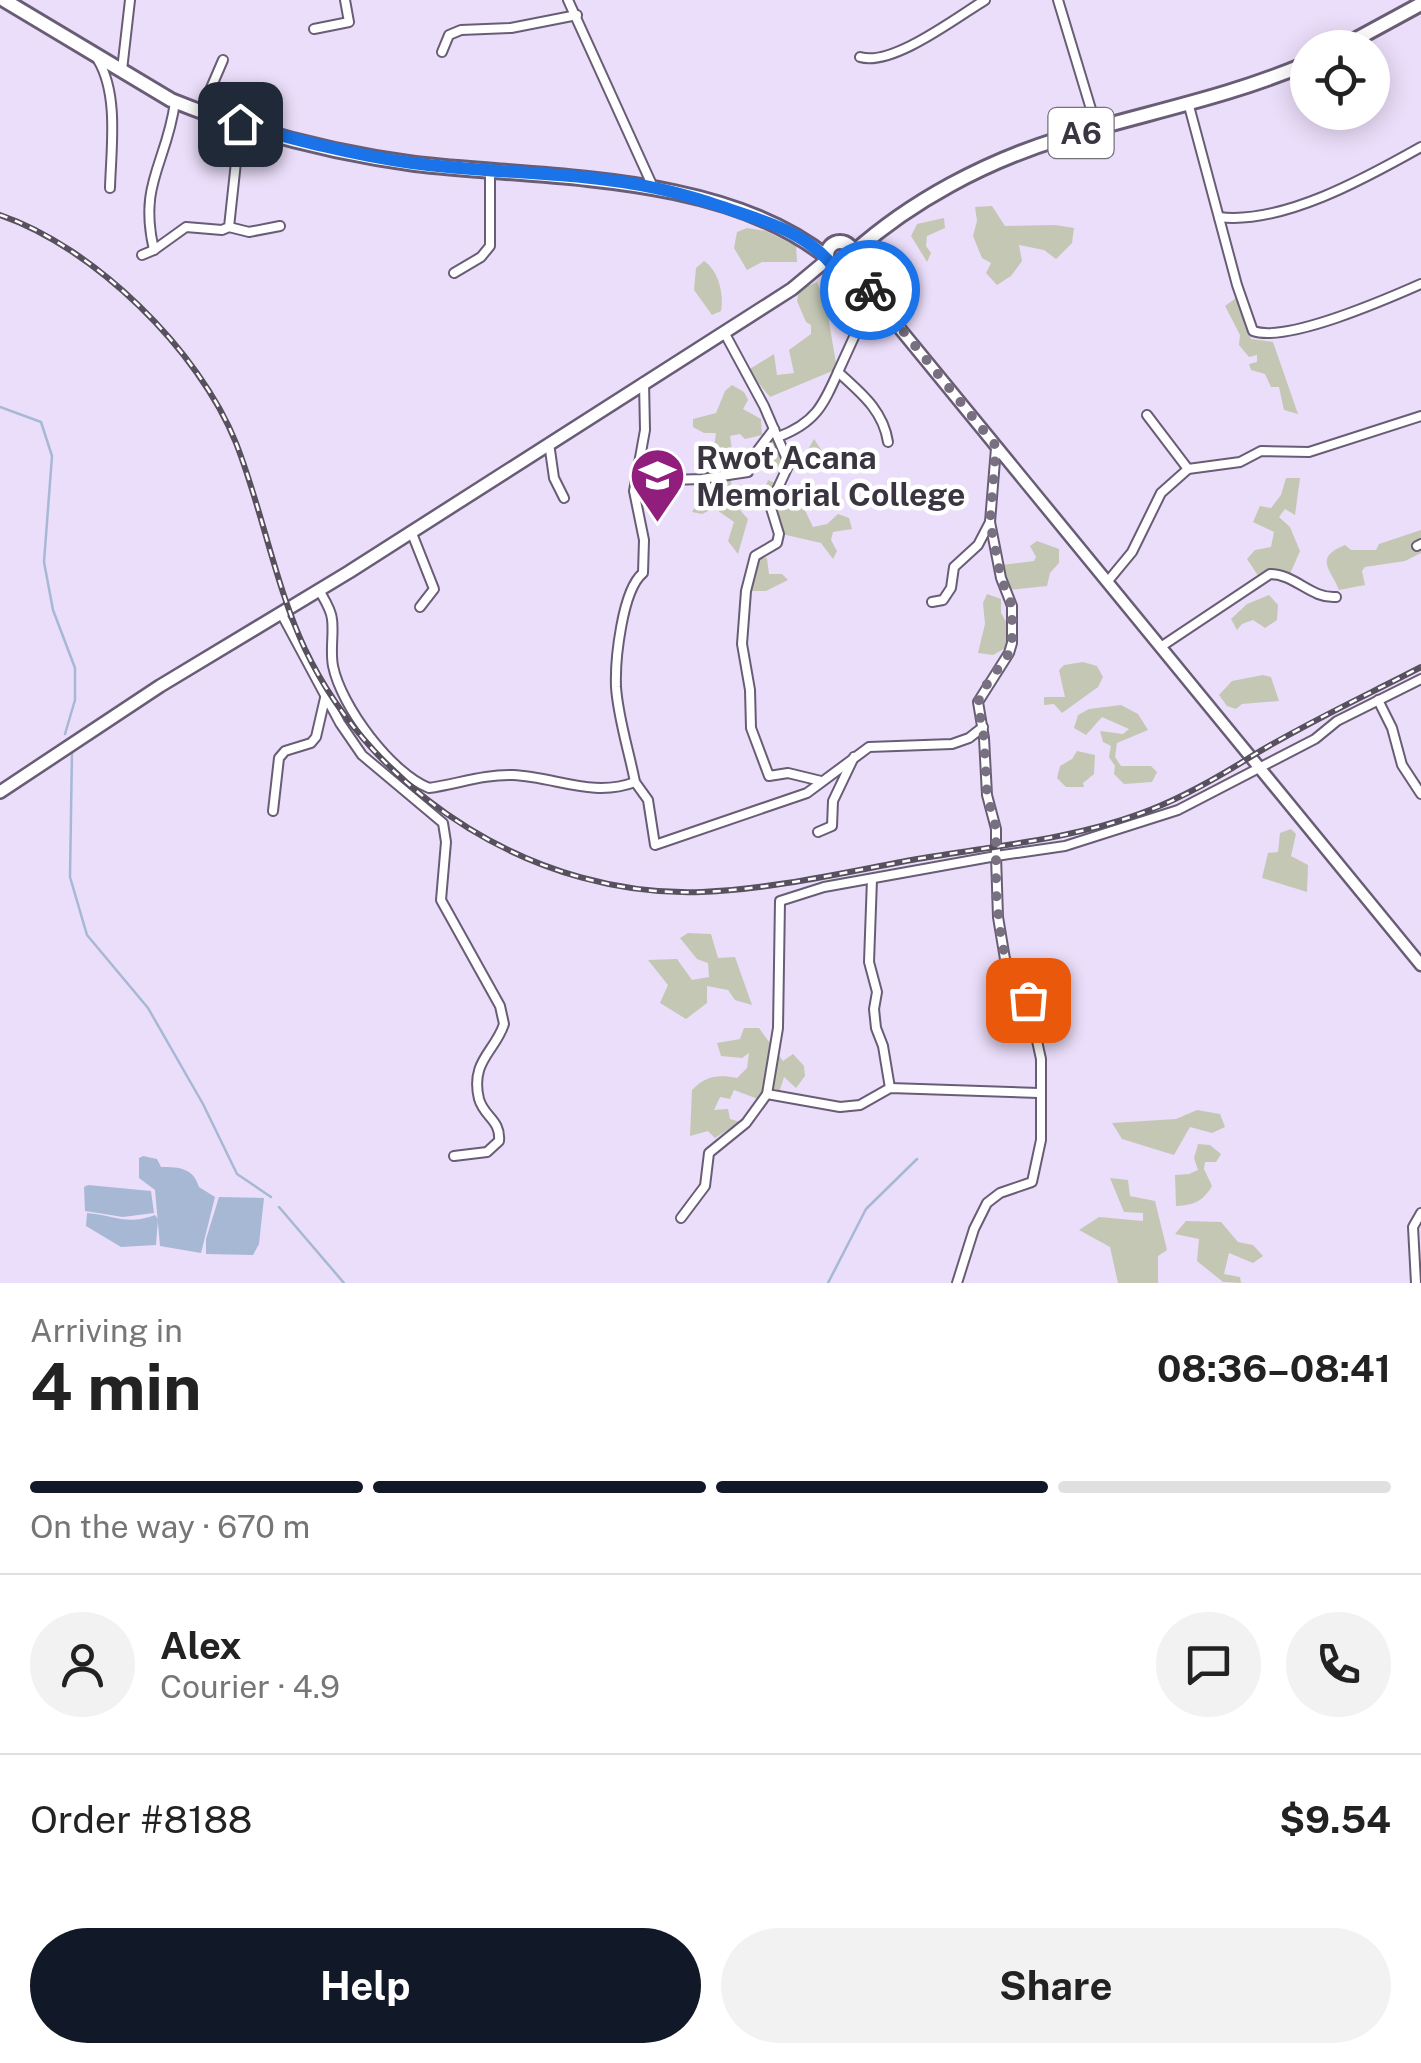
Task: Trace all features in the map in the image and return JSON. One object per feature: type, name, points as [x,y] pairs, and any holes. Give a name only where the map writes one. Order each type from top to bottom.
[{"type":"main road","points":[[0,792],[104,722],[550,444],[840,256],[720,206],[653,188],[354,154],[200,112],[176,102],[4,0]]},
{"type":"main road","points":[[1373,30],[1421,4]]},
{"type":"main road","name":"A6","points":[[840,256],[972,174],[1058,140],[1189,106],[1290,71]]},
{"type":"street","points":[[122,71],[130,0]]},
{"type":"street","points":[[314,28],[349,22],[345,0]]},
{"type":"street","points":[[568,0],[653,188]]},
{"type":"street","points":[[860,57],[875,59],[905,48],[985,0]]},
{"type":"street","points":[[1058,0],[1098,129]]},
{"type":"street","points":[[442,52],[450,35],[461,30],[511,28],[577,15]]},
{"type":"street","points":[[91,49],[105,72],[108,89],[110,188]]},
{"type":"street","points":[[200,112],[223,60]]},
{"type":"street","points":[[154,250],[148,225],[150,194],[176,102]]},
{"type":"street","points":[[1189,106],[1248,324],[1258,334],[1328,320],[1421,284]]},
{"type":"street","points":[[229,227],[240,124]]},
{"type":"street","points":[[1223,234],[1240,220],[1334,191],[1421,147]]},
{"type":"street","points":[[454,274],[481,257],[490,246],[490,170]]},
{"type":"street","points":[[1218,217],[1240,220]]},
{"type":"street","points":[[142,255],[186,227],[229,227],[249,232],[280,226]]},
{"type":"street","points":[[840,256],[1421,965]]},
{"type":"street","points":[[635,481],[702,479],[748,472],[752,458],[776,433],[801,428],[812,420],[824,403],[864,316],[878,302]]},
{"type":"street","points":[[724,332],[789,464],[770,508],[778,538],[774,547],[754,558],[746,590],[742,633],[751,728],[769,776],[788,773],[820,781]]},
{"type":"street","points":[[838,372],[870,400],[885,427],[888,442]]},
{"type":"street","points":[[644,382],[645,430],[635,500],[645,558],[621,628],[616,686],[635,782],[648,800],[655,845],[806,793],[875,745],[952,744],[983,727]]},
{"type":"street","points":[[1147,415],[1188,469]]},
{"type":"street","points":[[1108,580],[1132,552],[1161,492],[1188,469],[1240,462],[1261,451],[1310,452],[1421,416]]},
{"type":"street","points":[[550,444],[554,478],[564,498]]},
{"type":"street","points":[[958,1283],[974,1228],[987,1202],[1034,1180],[1041,1140],[1041,1059],[1030,1006],[1007,966],[1001,938],[996,828],[986,785],[978,698],[1010,652],[1012,643],[1012,606],[1001,578],[990,522],[996,446]]},
{"type":"street","points":[[932,602],[943,600],[952,584],[954,567],[978,544],[990,522]]},
{"type":"street","points":[[410,530],[434,589],[420,607]]},
{"type":"street","points":[[1162,646],[1270,574],[1286,576],[1320,596],[1336,597]]},
{"type":"street","points":[[319,590],[332,617],[333,666],[352,715],[424,787],[512,775],[594,790],[635,782]]},
{"type":"street","points":[[281,613],[325,698],[362,755],[443,823],[446,842],[440,900],[500,1006],[502,1031],[484,1055],[478,1082],[479,1100],[499,1127],[499,1141],[487,1152],[454,1156]]},
{"type":"street","points":[[682,1218],[702,1194],[709,1153],[746,1124],[767,1094],[778,1028],[780,901],[824,886],[1065,846],[1140,824],[1178,810],[1260,769],[1421,679]]},
{"type":"street","points":[[272,811],[279,758],[284,751],[310,743],[316,737],[325,698]]},
{"type":"street","points":[[1378,700],[1392,728],[1402,766],[1421,794]]},
{"type":"street","points":[[818,832],[831,828],[833,801],[854,756]]},
{"type":"street","points":[[872,879],[868,949],[877,992],[876,1028],[890,1088]]},
{"type":"street","points":[[767,1094],[851,1107],[890,1088],[1039,1094]]},
{"type":"street","points":[[1416,1283],[1413,1227],[1421,1213]]},
{"type":"green space","points":[[992,206],[1005,226],[1074,228],[1072,243],[1056,259],[1044,250],[1019,245],[1022,261],[1011,276],[997,285],[986,273],[991,263],[982,258],[973,236],[975,207]]},
{"type":"green space","points":[[944,218],[945,228],[927,236],[926,246],[931,253],[927,262],[911,236],[917,224]]},
{"type":"green space","points":[[747,228],[766,231],[796,246],[797,262],[762,262],[747,270],[734,248],[737,232]]},
{"type":"green space","points":[[704,261],[717,277],[721,291],[721,311],[712,315],[694,290],[696,268]]},
{"type":"green space","points":[[817,282],[826,304],[837,369],[770,397],[748,370],[774,354],[777,375],[794,373],[789,350],[811,334],[811,325],[797,301],[799,290]]},
{"type":"green space","points":[[1236,298],[1251,339],[1273,342],[1298,414],[1284,410],[1279,387],[1271,387],[1265,374],[1251,370],[1249,364],[1257,362],[1257,355],[1249,357],[1239,345],[1240,335],[1225,306]]},
{"type":"green space","points":[[732,385],[744,392],[748,400],[743,409],[761,419],[762,435],[745,439],[740,434],[730,436],[732,450],[738,456],[725,458],[714,447],[716,433],[704,433],[693,427],[693,419],[716,413],[725,391]]},
{"type":"green space","points":[[780,427],[785,434],[779,445],[785,459],[781,467],[766,470],[754,455]]},
{"type":"green space","points":[[814,439],[824,454],[841,448],[848,463],[841,473],[833,474],[807,462],[806,453]]},
{"type":"green space","points":[[720,469],[732,474],[733,499],[748,519],[738,554],[728,541],[734,522],[714,508],[702,514],[692,512]]},
{"type":"green space","points":[[1286,478],[1300,478],[1295,515],[1285,509],[1279,517],[1290,527],[1300,551],[1287,581],[1261,580],[1247,559],[1255,550],[1271,547],[1274,532],[1253,522],[1260,506],[1271,508],[1281,495]]},
{"type":"green space","points":[[768,480],[775,483],[778,495],[800,500],[813,527],[827,524],[838,514],[849,518],[852,529],[833,532],[831,540],[837,551],[833,559],[821,543],[773,532],[772,510],[762,498]]},
{"type":"green space","points":[[1421,530],[1421,553],[1405,561],[1365,567],[1365,585],[1339,590],[1327,564],[1335,550],[1345,545],[1351,550],[1376,550],[1379,544]]},
{"type":"green space","points":[[1037,541],[1059,549],[1059,563],[1050,573],[1047,586],[1009,590],[1001,565],[1034,561],[1030,546]]},
{"type":"green space","points":[[760,556],[767,558],[769,574],[782,574],[788,580],[766,591],[749,591],[753,567]]},
{"type":"green space","points":[[987,594],[1001,599],[1001,613],[1008,625],[1007,647],[993,655],[978,653]]},
{"type":"green space","points":[[1269,595],[1278,605],[1277,620],[1265,628],[1253,620],[1237,630],[1231,619],[1247,604]]},
{"type":"green space","points":[[1083,662],[1097,666],[1103,677],[1098,687],[1062,713],[1054,704],[1044,705],[1044,697],[1065,697],[1059,670],[1064,665]]},
{"type":"green space","points":[[1271,677],[1279,701],[1242,704],[1236,709],[1227,706],[1219,695],[1232,681]]},
{"type":"green space","points":[[1121,705],[1138,714],[1148,730],[1117,743],[1115,757],[1121,766],[1151,766],[1157,772],[1152,782],[1124,784],[1114,774],[1115,766],[1109,757],[1111,746],[1103,742],[1100,731],[1123,734],[1129,729],[1102,717],[1086,735],[1074,728],[1078,715],[1089,709]]},
{"type":"green space","points":[[1077,751],[1095,755],[1094,774],[1083,783],[1084,787],[1066,787],[1057,778],[1060,766]]},
{"type":"green space","points":[[1291,829],[1296,834],[1291,856],[1308,865],[1307,892],[1262,878],[1268,853],[1278,852],[1280,833]]},
{"type":"green space","points":[[688,933],[711,934],[718,958],[735,957],[752,1005],[735,1000],[728,990],[707,986],[707,1003],[686,1019],[660,1003],[668,985],[648,960],[677,959],[692,980],[709,977],[708,963],[697,959],[680,938]]},
{"type":"green space","points":[[744,1028],[759,1028],[783,1061],[793,1054],[804,1066],[805,1076],[796,1088],[784,1077],[780,1090],[769,1088],[758,1099],[734,1090],[730,1099],[720,1097],[714,1110],[728,1109],[730,1119],[740,1122],[715,1138],[708,1131],[690,1136],[692,1090],[712,1077],[737,1078],[747,1068],[749,1053],[742,1058],[721,1056],[717,1043],[740,1039]]},
{"type":"green space","points":[[1197,1110],[1220,1114],[1225,1127],[1212,1133],[1190,1127],[1174,1155],[1122,1139],[1112,1123],[1176,1119]]},
{"type":"green space","points":[[1198,1144],[1210,1145],[1221,1154],[1216,1162],[1205,1162],[1212,1186],[1198,1201],[1176,1206],[1175,1175],[1198,1170],[1194,1158]]},
{"type":"green space","points":[[1110,1178],[1128,1180],[1130,1196],[1155,1201],[1167,1250],[1158,1256],[1158,1283],[1118,1283],[1110,1247],[1079,1230],[1099,1217],[1143,1221],[1143,1213],[1124,1212]]},
{"type":"green space","points":[[1186,1221],[1221,1222],[1238,1242],[1253,1245],[1263,1256],[1253,1263],[1229,1253],[1224,1274],[1240,1277],[1241,1283],[1223,1282],[1197,1261],[1199,1239],[1175,1234]]},
{"type":"water","points":[[139,1158],[157,1159],[161,1167],[189,1172],[199,1187],[215,1197],[201,1253],[160,1246],[155,1190],[139,1178]]},
{"type":"water","points":[[84,1187],[151,1191],[154,1213],[123,1217],[85,1211]]},
{"type":"water","points":[[219,1197],[264,1198],[259,1244],[253,1255],[206,1254],[206,1239]]},
{"type":"water","points":[[87,1213],[128,1220],[155,1215],[156,1245],[121,1247],[86,1226]]},
{"type":"waterway","points":[[0,407],[41,422],[52,456],[44,562],[53,610],[75,668],[75,700],[65,734]]},
{"type":"waterway","points":[[72,751],[70,877],[87,935],[148,1008],[203,1104],[237,1174],[271,1197]]},
{"type":"waterway","points":[[828,1283],[866,1209],[917,1159]]},
{"type":"waterway","points":[[279,1207],[344,1283]]},
{"type":"railway","points":[[0,215],[36,230],[106,277],[170,338],[197,373],[236,443],[285,599],[305,649],[335,702],[374,750],[418,793],[469,828],[523,857],[581,877],[641,889],[729,890],[1085,830],[1139,814],[1183,795],[1293,732],[1421,667]]},
{"type":"way so far","points":[[870,290],[996,446],[990,522],[1001,578],[1012,606],[1012,643],[1010,652],[980,694],[978,705],[989,808],[996,828],[1001,938],[1007,966],[1028,1000]]},
{"type":"place","name":"Rwot Acana Memorial College","points":[[657,524]]},
{"type":"route","points":[[240,124],[354,154],[414,164],[653,188],[782,227],[827,256],[833,266],[844,267],[861,278],[870,290]]}]
